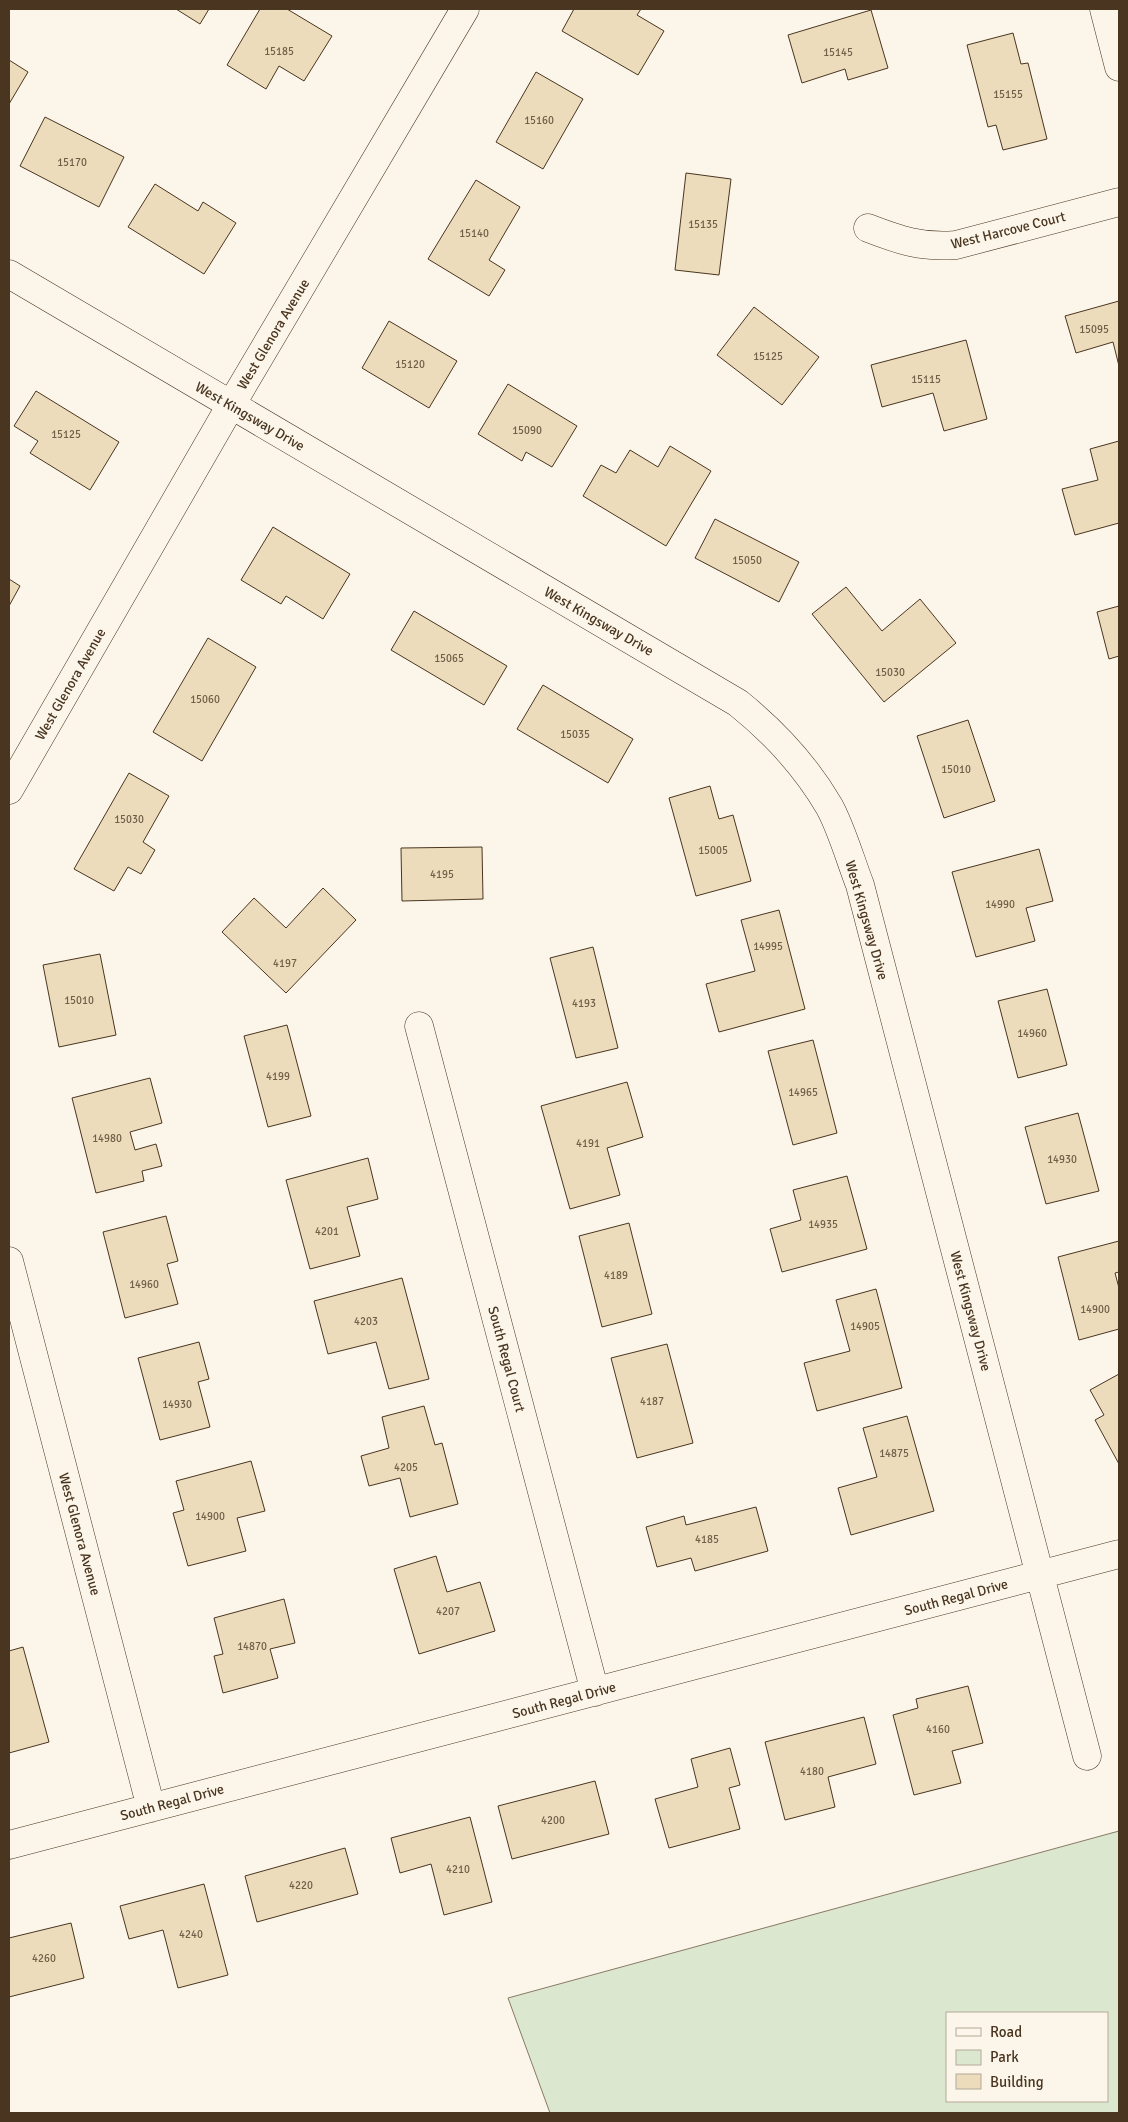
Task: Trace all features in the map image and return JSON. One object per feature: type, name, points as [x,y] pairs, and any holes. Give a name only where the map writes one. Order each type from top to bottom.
[{"type":"street","name":"West Glenora Avenue","points":[[9,790],[18,755],[231,405],[465,9]]},
{"type":"street","points":[[1104,9],[1119,67]]},
{"type":"street","name":"West Harcove Court","points":[[868,228],[904,241],[934,247],[956,245],[1119,202]]},
{"type":"street","name":"West Kingsway Drive","points":[[9,274],[738,703],[768,727],[800,762],[830,808],[860,885],[1087,1756]]},
{"type":"street","name":"South Regal Court","points":[[419,1026],[595,1692]]},
{"type":"street","name":"West Glenora Avenue","points":[[9,1261],[151,1808]]},
{"type":"street","name":"South Regal Drive","points":[[9,1845],[1119,1554]]},
{"type":"green space","points":[[1119,1831],[1119,2113],[550,2113],[508,1998]]},
{"type":"building","points":[[176,9],[209,9],[200,24]]},
{"type":"building","points":[[260,9],[287,9],[332,36],[304,81],[279,66],[266,89],[227,65]]},
{"type":"building","points":[[574,9],[641,9],[637,15],[664,31],[638,75],[562,31]]},
{"type":"building","points":[[871,10],[888,68],[848,80],[845,69],[802,83],[788,35]]},
{"type":"building","points":[[1013,33],[1021,64],[1028,63],[1047,139],[1003,150],[996,125],[988,127],[967,45]]},
{"type":"building","points":[[9,60],[28,72],[9,104]]},
{"type":"building","points":[[536,72],[583,99],[543,169],[496,142]]},
{"type":"building","points":[[45,117],[124,157],[99,207],[20,166]]},
{"type":"building","points":[[686,173],[731,179],[719,275],[675,270]]},
{"type":"building","points":[[476,180],[520,207],[489,260],[505,270],[489,296],[428,259]]},
{"type":"building","points":[[155,184],[198,211],[203,202],[236,223],[204,274],[128,227]]},
{"type":"building","points":[[1119,301],[1119,366],[1113,342],[1076,353],[1065,316]]},
{"type":"building","points":[[754,307],[819,357],[782,405],[717,355]]},
{"type":"building","points":[[389,321],[457,361],[429,408],[362,368]]},
{"type":"building","points":[[966,340],[987,419],[944,431],[933,393],[882,407],[871,365]]},
{"type":"building","points":[[508,384],[577,426],[552,467],[526,452],[522,461],[478,434]]},
{"type":"building","points":[[36,391],[119,442],[90,490],[30,453],[38,441],[14,426]]},
{"type":"building","points":[[1119,441],[1119,523],[1075,535],[1062,489],[1098,480],[1090,449]]},
{"type":"building","points":[[670,446],[711,471],[666,546],[583,496],[601,465],[616,473],[630,450],[658,467]]},
{"type":"building","points":[[715,519],[799,562],[779,602],[695,558]]},
{"type":"building","points":[[273,527],[350,574],[323,619],[286,596],[281,604],[241,580]]},
{"type":"building","points":[[9,579],[20,586],[9,606]]},
{"type":"building","points":[[846,587],[882,631],[920,599],[956,643],[884,702],[812,614]]},
{"type":"building","points":[[1119,606],[1119,656],[1109,659],[1097,612]]},
{"type":"building","points":[[414,611],[507,666],[484,705],[391,650]]},
{"type":"building","points":[[208,638],[256,667],[202,761],[153,732]]},
{"type":"building","points":[[543,685],[633,739],[608,783],[517,729]]},
{"type":"building","points":[[968,720],[995,801],[944,818],[917,736]]},
{"type":"building","points":[[129,773],[169,796],[143,842],[155,850],[141,874],[128,867],[114,891],[74,869]]},
{"type":"building","points":[[710,786],[719,819],[733,815],[751,881],[696,896],[669,798]]},
{"type":"building","points":[[482,847],[483,899],[402,901],[401,848]]},
{"type":"building","points":[[1039,849],[1053,901],[1026,908],[1035,941],[976,957],[952,872]]},
{"type":"building","points":[[323,888],[356,920],[286,993],[222,932],[254,898],[286,928]]},
{"type":"building","points":[[779,910],[805,1009],[719,1032],[706,984],[755,971],[741,920]]},
{"type":"building","points":[[593,947],[618,1048],[576,1058],[550,958]]},
{"type":"building","points":[[100,954],[116,1035],[59,1047],[43,965]]},
{"type":"building","points":[[1047,989],[1067,1065],[1018,1078],[998,1001]]},
{"type":"building","points":[[287,1025],[311,1116],[268,1127],[244,1036]]},
{"type":"building","points":[[813,1040],[837,1133],[793,1145],[768,1051]]},
{"type":"building","points":[[150,1078],[162,1123],[130,1132],[135,1150],[156,1144],[162,1166],[142,1171],[144,1181],[96,1193],[72,1098]]},
{"type":"building","points":[[627,1082],[643,1137],[607,1148],[620,1195],[570,1209],[541,1106]]},
{"type":"building","points":[[1078,1113],[1099,1191],[1046,1204],[1025,1127]]},
{"type":"building","points":[[368,1158],[378,1199],[347,1207],[360,1256],[310,1269],[286,1180]]},
{"type":"building","points":[[847,1176],[867,1249],[782,1272],[770,1229],[801,1220],[793,1190]]},
{"type":"building","points":[[166,1216],[178,1261],[167,1264],[178,1304],[125,1318],[103,1232]]},
{"type":"building","points":[[629,1223],[652,1314],[602,1327],[579,1236]]},
{"type":"building","points":[[1119,1241],[1119,1272],[1115,1273],[1119,1288],[1119,1329],[1079,1340],[1058,1257]]},
{"type":"building","points":[[402,1278],[429,1379],[389,1389],[376,1342],[328,1354],[314,1301]]},
{"type":"building","points":[[876,1289],[902,1388],[817,1411],[804,1363],[850,1351],[836,1300]]},
{"type":"building","points":[[199,1342],[209,1379],[198,1382],[210,1427],[160,1440],[138,1358]]},
{"type":"building","points":[[667,1344],[693,1443],[637,1458],[611,1358]]},
{"type":"building","points":[[1119,1374],[1119,1464],[1095,1420],[1104,1415],[1090,1390]]},
{"type":"building","points":[[424,1406],[435,1445],[442,1443],[458,1504],[410,1517],[400,1478],[369,1486],[361,1456],[389,1448],[382,1417]]},
{"type":"building","points":[[907,1416],[934,1511],[851,1535],[838,1488],[877,1477],[863,1428]]},
{"type":"building","points":[[251,1461],[265,1511],[237,1518],[246,1551],[188,1566],[173,1513],[184,1510],[176,1481]]},
{"type":"building","points":[[756,1507],[768,1551],[695,1571],[691,1558],[657,1567],[646,1527],[684,1516],[686,1525]]},
{"type":"building","points":[[436,1556],[447,1592],[480,1582],[495,1631],[419,1654],[394,1569]]},
{"type":"building","points":[[284,1599],[295,1643],[270,1649],[278,1678],[223,1693],[214,1656],[223,1654],[214,1618]]},
{"type":"building","points":[[23,1647],[49,1742],[9,1753],[9,1651]]},
{"type":"building","points":[[968,1686],[983,1743],[952,1751],[961,1783],[914,1795],[893,1715],[918,1708],[916,1699]]},
{"type":"building","points":[[864,1717],[876,1764],[828,1777],[835,1807],[785,1820],[765,1742]]},
{"type":"building","points":[[730,1748],[740,1785],[729,1788],[740,1829],[669,1848],[655,1799],[698,1787],[691,1759]]},
{"type":"building","points":[[595,1781],[609,1834],[512,1859],[498,1806]]},
{"type":"building","points":[[470,1817],[492,1902],[444,1915],[431,1864],[400,1873],[391,1838]]},
{"type":"building","points":[[345,1848],[358,1894],[257,1922],[245,1876]]},
{"type":"building","points":[[204,1884],[228,1975],[178,1988],[163,1930],[129,1939],[120,1906]]},
{"type":"building","points":[[71,1923],[84,1978],[9,1997],[9,1938]]}]
